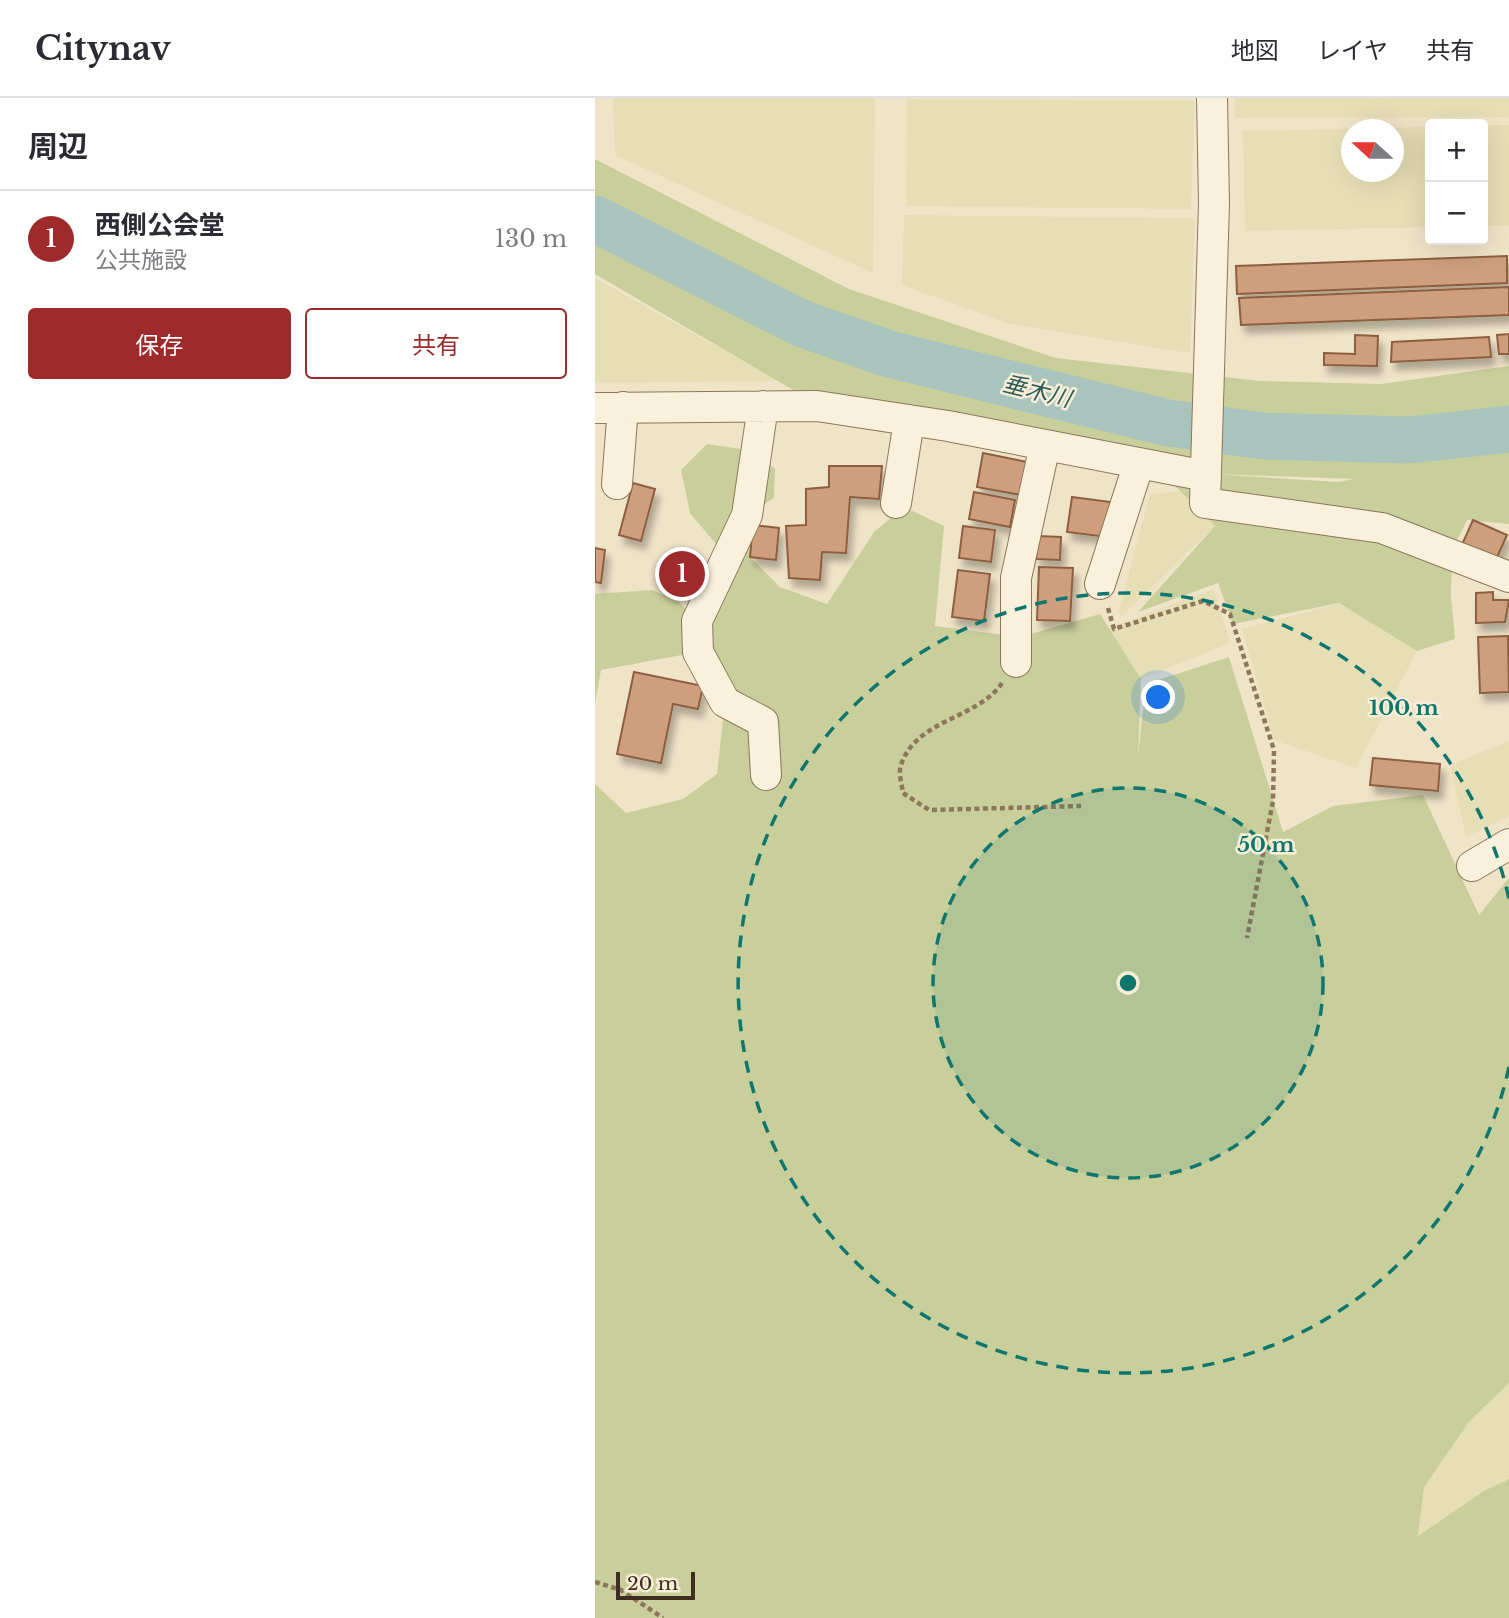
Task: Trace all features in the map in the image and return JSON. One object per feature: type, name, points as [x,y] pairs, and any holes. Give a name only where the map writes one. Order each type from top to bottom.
[{"type":"street","points":[[1212,98],[1214,203],[1205,503],[1382,528],[1509,577]]},
{"type":"street","points":[[763,406],[747,515],[697,621],[698,652],[725,702],[763,722],[766,775]]},
{"type":"street","points":[[617,484],[609,408],[817,406],[1206,476]]},
{"type":"street","points":[[896,503],[909,421]]},
{"type":"street","points":[[1016,662],[1016,578],[1045,445]]},
{"type":"street","points":[[1100,584],[1139,463]]},
{"type":"street","points":[[1472,866],[1509,844]]},
{"type":"path","points":[[1100,584],[1114,629],[1203,601],[1230,614],[1274,750],[1273,801],[1247,939]]},
{"type":"path","points":[[1016,662],[992,698],[943,722],[913,745],[900,767],[903,793],[929,810],[1081,806]]},
{"type":"path","points":[[595,1582],[621,1590],[663,1618]]},
{"type":"shaded area","points":[[613,98],[875,98],[873,273],[615,155]]},
{"type":"shaded area","points":[[1235,98],[1509,98],[1509,117],[1235,118]]},
{"type":"shaded area","points":[[907,99],[1195,101],[1191,209],[906,206]]},
{"type":"shaded area","points":[[1488,125],[1509,125],[1509,226],[1488,226]]},
{"type":"shaded area","points":[[1425,127],[1425,227],[1245,231],[1243,131],[1341,129],[1341,182],[1404,182],[1404,128]]},
{"type":"shaded area","points":[[904,215],[1195,218],[1190,353],[1010,324],[902,285]]},
{"type":"shaded area","points":[[595,278],[775,379],[779,381],[595,383]]},
{"type":"shaded area","points":[[1180,491],[1215,526],[1120,618],[1119,610],[1150,494]]},
{"type":"shaded area","points":[[1214,589],[1230,643],[1141,679],[1108,628]]},
{"type":"shaded area","points":[[1340,603],[1417,651],[1356,768],[1274,740],[1242,629]]},
{"type":"shaded area","points":[[1509,741],[1509,816],[1466,837],[1450,765]]},
{"type":"shaded area","points":[[1509,1383],[1509,1481],[1418,1537],[1417,1490],[1469,1422]]},
{"type":"green space","points":[[595,159],[849,289],[1056,358],[1260,381],[1381,384],[1509,366],[1509,524],[1467,520],[1452,551],[1451,595],[1455,639],[1417,651],[1339,603],[1233,624],[1218,583],[1138,612],[1215,526],[1160,471],[822,407],[595,274]],"holes":[[[1212,474],[1354,479],[1338,482]]]},
{"type":"green space","points":[[707,444],[754,451],[775,469],[774,498],[747,515],[750,557],[780,587],[827,604],[874,532],[904,507],[944,526],[935,626],[1020,637],[1100,614],[1141,679],[1138,756],[1146,684],[1229,657],[1283,832],[1333,806],[1423,795],[1479,915],[1509,878],[1509,1383],[1469,1422],[1424,1487],[1418,1536],[1484,1491],[1509,1479],[1509,1618],[595,1618],[595,784],[626,813],[683,799],[717,774],[725,702],[710,666],[712,629],[725,555],[690,513],[681,470]]},
{"type":"green space","points":[[652,590],[678,601],[697,621],[698,652],[601,670],[595,703],[595,594]]},
{"type":"building","points":[[1507,256],[1507,283],[1237,294],[1236,266]]},
{"type":"building","points":[[1509,287],[1509,315],[1241,325],[1239,298]]},
{"type":"building","points":[[1509,334],[1509,354],[1499,354],[1497,335]]},
{"type":"building","points":[[1355,335],[1378,336],[1377,366],[1324,365],[1324,353],[1355,354]]},
{"type":"building","points":[[1489,337],[1491,357],[1391,362],[1392,342]]},
{"type":"building","points":[[983,453],[1027,462],[1021,495],[977,487]]},
{"type":"building","points":[[829,466],[882,466],[879,499],[850,497],[846,553],[822,552],[820,580],[789,578],[786,526],[806,525],[806,489],[829,487]]},
{"type":"building","points":[[633,483],[655,489],[641,541],[619,535]]},
{"type":"building","points":[[974,492],[1015,500],[1010,527],[969,519]]},
{"type":"building","points":[[1072,497],[1111,502],[1107,537],[1067,532]]},
{"type":"building","points":[[1473,520],[1507,535],[1494,564],[1460,549]]},
{"type":"building","points":[[753,525],[779,528],[776,560],[750,557]]},
{"type":"building","points":[[963,526],[995,530],[991,562],[959,558]]},
{"type":"building","points":[[1038,536],[1061,537],[1060,560],[1036,559]]},
{"type":"building","points":[[595,548],[605,550],[601,583],[595,582]]},
{"type":"building","points":[[669,553],[706,568],[698,595],[658,581]]},
{"type":"building","points":[[1039,567],[1073,568],[1070,621],[1037,620]]},
{"type":"building","points":[[958,570],[990,574],[984,621],[952,617]]},
{"type":"building","points":[[1493,592],[1493,600],[1509,600],[1505,622],[1476,623],[1476,593]]},
{"type":"building","points":[[1508,636],[1509,692],[1480,693],[1478,637]]},
{"type":"building","points":[[634,672],[703,686],[698,709],[673,704],[661,763],[617,754]]},
{"type":"building","points":[[1373,758],[1440,764],[1438,791],[1370,785]]},
{"type":"waterway","name":"垂木川","points":[[595,219],[803,324],[889,354],[1168,423],[1263,436],[1410,440],[1509,429]]},
{"type":"place","name":"西側公会堂","points":[[682,574]]}]
